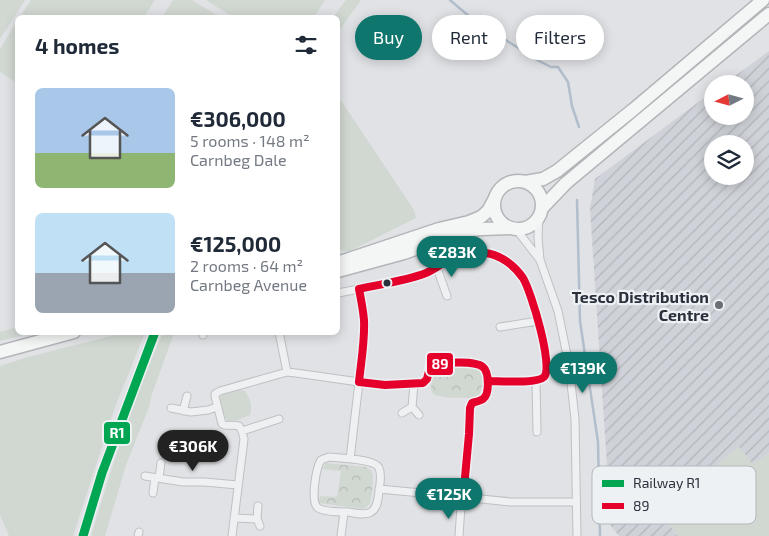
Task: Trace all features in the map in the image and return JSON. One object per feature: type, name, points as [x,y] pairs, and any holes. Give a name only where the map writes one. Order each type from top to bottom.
[{"type":"highway","points":[[340,261],[439,229],[469,222],[481,217],[488,211],[498,193],[506,184],[543,179],[557,171],[763,0]]},
{"type":"highway","points":[[340,270],[404,253],[471,230],[527,227],[532,225],[540,212],[566,183],[769,14]]},
{"type":"highway","points":[[525,182],[538,192],[541,199],[540,212]]},
{"type":"highway","points":[[495,198],[495,213],[504,225],[514,228]]},
{"type":"highway","points":[[0,352],[63,335]]},
{"type":"street","points":[[540,212],[538,237],[540,260],[558,312],[569,365],[574,419],[577,536]]},
{"type":"street","points":[[514,228],[540,260]]},
{"type":"street","points":[[340,293],[425,273],[454,257],[469,253],[484,253],[502,259],[514,267],[524,279],[531,294],[546,352],[547,370],[545,376],[536,381],[488,381]]},
{"type":"street","points":[[437,268],[447,296]]},
{"type":"street","points":[[350,459],[364,338],[363,308],[359,289]]},
{"type":"street","points":[[500,327],[538,321]]},
{"type":"street","points":[[280,335],[287,372]]},
{"type":"street","points":[[232,536],[244,439],[240,427],[222,424],[215,396],[217,392],[287,372],[385,385],[414,384],[424,383],[430,367],[433,365],[478,364],[485,369],[488,381],[483,400],[472,403],[470,408],[464,488]]},
{"type":"street","points":[[536,381],[537,432]]},
{"type":"street","points":[[412,408],[414,384]]},
{"type":"street","points":[[183,410],[186,396]]},
{"type":"street","points":[[171,408],[199,412],[217,407]]},
{"type":"street","points":[[402,413],[412,408]]},
{"type":"street","points":[[412,408],[419,414]]},
{"type":"street","points":[[242,430],[279,419]]},
{"type":"street","points":[[328,457],[367,461],[377,464],[380,473],[379,489],[377,505],[371,512],[360,514],[321,509],[316,506],[314,499],[319,462],[328,457]]},
{"type":"street","points":[[153,493],[161,463]]},
{"type":"street","points":[[145,476],[183,482],[238,485]]},
{"type":"street","points":[[464,488],[469,491],[472,498],[469,504],[461,506],[456,504],[454,496],[458,489],[464,488]]},
{"type":"street","points":[[379,489],[454,496]]},
{"type":"street","points":[[472,498],[520,502],[576,502]]},
{"type":"street","points":[[234,518],[258,522],[258,506]]},
{"type":"street","points":[[459,536],[461,506]]},
{"type":"street","points":[[341,536],[344,512]]},
{"type":"shaded area","points":[[769,51],[769,453],[753,465],[739,447],[716,466],[607,466],[590,209],[595,179],[704,98],[704,125],[754,125],[754,75],[736,75]]},
{"type":"shaded area","points":[[611,524],[669,524],[678,536],[619,536]]},
{"type":"green space","points":[[0,0],[25,0],[15,15],[0,39]]},
{"type":"green space","points":[[31,0],[155,0],[145,15],[21,15]]},
{"type":"green space","points":[[173,0],[192,0],[217,15],[163,15]]},
{"type":"green space","points":[[206,0],[325,0],[315,15],[230,15]]},
{"type":"green space","points":[[346,0],[361,0],[340,29],[340,15],[335,15]]},
{"type":"green space","points":[[15,24],[15,82],[0,72],[0,49]]},
{"type":"green space","points":[[340,99],[414,210],[416,218],[350,251],[340,250]]},
{"type":"green space","points":[[15,328],[15,335],[24,335],[0,341],[0,332]]},
{"type":"green space","points":[[115,335],[144,335],[115,407],[73,536],[9,536],[0,515],[0,366]]},
{"type":"green space","points":[[162,335],[173,335],[149,407],[126,465],[105,536],[91,536],[115,459]]},
{"type":"green space","points":[[479,367],[482,378],[482,386],[478,396],[446,397],[435,395],[432,392],[432,372],[436,368]]},
{"type":"green space","points":[[239,389],[245,391],[250,399],[250,415],[238,420],[229,421],[224,417],[220,397],[225,393]]},
{"type":"green space","points":[[739,447],[753,464],[769,453],[769,536],[678,536],[669,524],[756,524],[756,466],[716,466]]},
{"type":"green space","points":[[326,463],[366,467],[372,471],[370,503],[363,509],[319,503],[320,496],[337,497],[341,471],[323,469]]},
{"type":"waterway","points":[[450,0],[470,17],[537,60],[551,67],[558,67],[568,82],[572,106],[579,127]]},
{"type":"waterway","points":[[577,200],[580,321],[598,442],[599,466]]},
{"type":"waterway","points":[[600,524],[600,536]]},
{"type":"rail line","name":"R1","points":[[83,536],[102,473],[154,335]]},
{"type":"transit line","name":"89","points":[[464,488],[470,408],[472,403],[483,399],[487,393],[487,373],[483,367],[472,363],[448,363],[430,367],[427,379],[423,383],[385,385],[359,382],[364,328],[359,289],[418,276],[453,257],[467,253],[481,252],[492,254],[507,262],[516,269],[527,286],[544,345],[546,370],[544,377],[534,381],[488,381]]},
{"type":"place","name":"Tesco Distribution Centre","points":[[719,305]]}]
